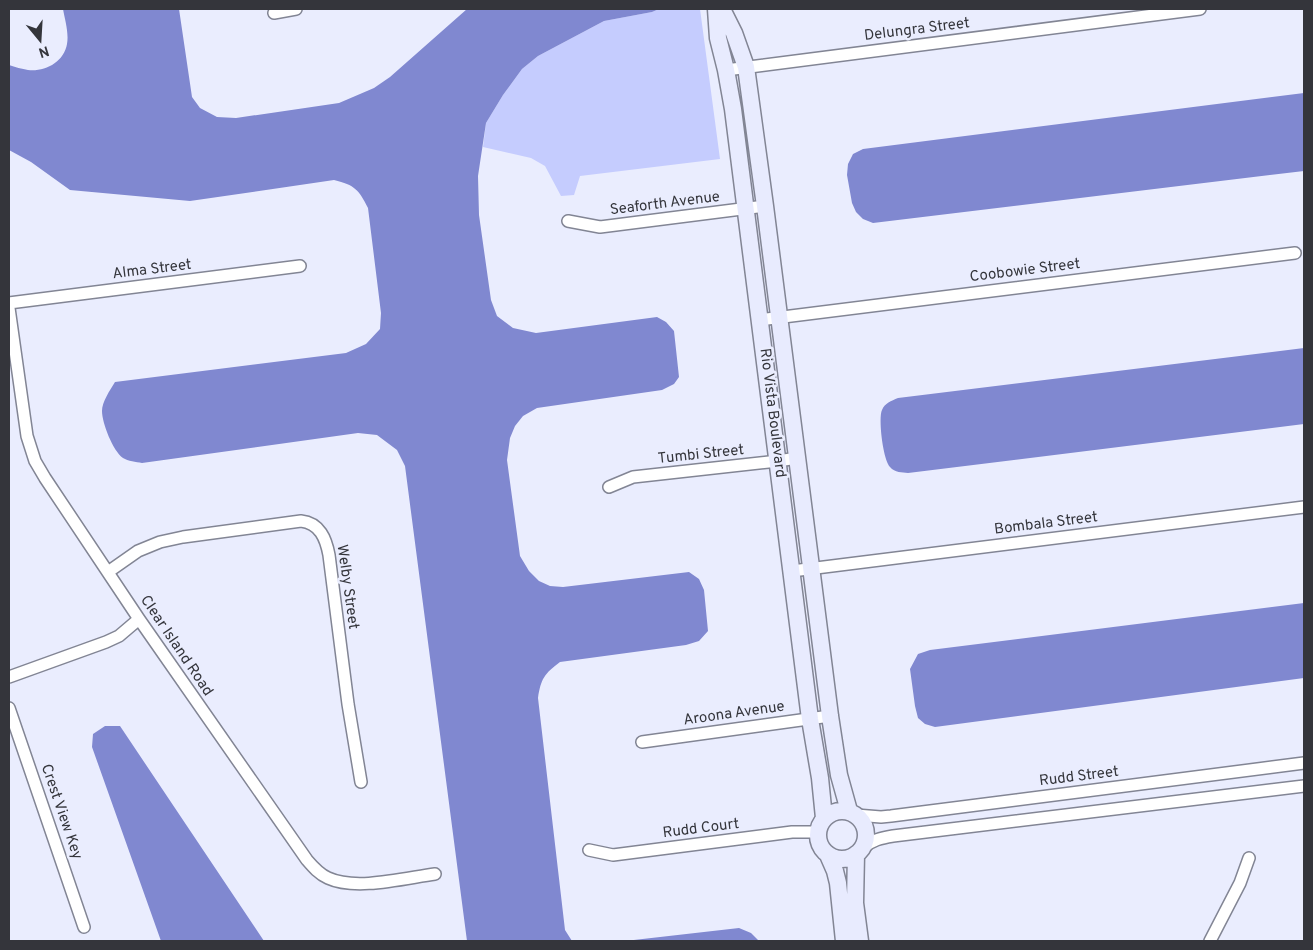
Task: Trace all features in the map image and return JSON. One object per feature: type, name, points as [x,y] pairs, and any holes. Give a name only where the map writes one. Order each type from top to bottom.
[{"type":"street","points":[[274,13],[296,9]]},
{"type":"street","name":"Rio Vista Boulevard","points":[[716,9],[718,38],[733,109],[810,719],[820,778],[820,825]]},
{"type":"street","name":"Rio Vista Boulevard","points":[[722,9],[734,33],[746,67],[830,716],[839,775],[853,813]]},
{"type":"street","name":"Delungra Street","points":[[726,70],[1200,9]]},
{"type":"street","name":"Seaforth Avenue","points":[[568,221],[600,227],[765,206]]},
{"type":"street","name":"Coobowie Street","points":[[760,320],[1295,253]]},
{"type":"street","name":"Alma Street","points":[[9,303],[300,266]]},
{"type":"street","name":"Clear Island Road","points":[[9,308],[24,423],[31,449],[44,478],[139,619],[307,860],[326,878],[349,884],[364,884],[435,874]]},
{"type":"street","name":"Tumbi Street","points":[[609,487],[633,478],[797,458]]},
{"type":"street","name":"Bombala Street","points":[[792,571],[1304,507]]},
{"type":"street","name":"Welby Street","points":[[108,572],[150,545],[183,537],[292,522],[314,524],[326,541],[329,555],[343,668],[361,782]]},
{"type":"street","points":[[9,677],[106,642],[119,636],[139,619]]},
{"type":"street","name":"Crest View Key","points":[[9,708],[84,927]]},
{"type":"street","name":"Aroona Avenue","points":[[642,742],[830,716]]},
{"type":"street","name":"Rudd Street","points":[[853,813],[881,816],[1304,763]]},
{"type":"street","points":[[1254,770],[1256,792]]},
{"type":"street","points":[[828,855],[836,858],[846,858],[870,842],[882,838],[1304,786]]},
{"type":"street","points":[[1114,788],[1117,808]]},
{"type":"street","points":[[844,941],[835,871],[828,855],[817,839],[820,825],[832,813],[841,811],[853,813],[862,822],[865,831],[866,839],[859,851],[855,903],[860,941]]},
{"type":"street","name":"Rudd Court","points":[[589,850],[614,855],[792,832],[820,825]]},
{"type":"street","points":[[1210,941],[1240,883],[1249,858]]},
{"type":"shaded area","points":[[63,9],[179,9],[192,97],[200,108],[217,117],[236,118],[339,103],[374,88],[390,77],[467,9],[659,9],[604,21],[538,56],[522,69],[486,123],[478,176],[479,215],[491,300],[497,316],[513,328],[536,333],[657,317],[666,322],[674,331],[679,377],[674,384],[662,390],[537,408],[523,416],[515,426],[510,438],[507,460],[520,556],[529,571],[539,581],[550,586],[563,587],[689,572],[699,579],[704,590],[708,631],[699,641],[686,645],[560,662],[550,670],[540,686],[538,698],[565,930],[572,941],[467,941],[405,466],[397,450],[377,435],[358,433],[142,463],[127,460],[119,454],[112,443],[104,422],[103,404],[115,382],[346,353],[366,344],[380,329],[381,313],[368,208],[365,202],[352,186],[334,180],[190,201],[70,190],[31,162],[9,150],[9,65],[26,70],[34,70],[47,67],[58,61],[67,44]]},
{"type":"shaded area","points":[[659,9],[700,9],[720,159],[580,176],[574,195],[561,196],[545,166],[531,158],[483,147],[486,123],[522,69],[538,56],[604,21]]},
{"type":"shaded area","points":[[1304,93],[1304,171],[873,223],[863,219],[856,212],[852,203],[847,175],[848,164],[853,154],[863,149]]},
{"type":"shaded area","points":[[1304,348],[1304,424],[908,473],[892,469],[887,463],[885,456],[881,414],[888,402],[898,398]]},
{"type":"shaded area","points":[[1304,603],[1304,678],[935,727],[925,724],[918,718],[910,669],[918,654],[930,650]]},
{"type":"shaded area","points":[[105,726],[120,726],[264,941],[161,941],[92,747],[93,734]]},
{"type":"shaded area","points":[[739,928],[751,933],[759,941],[625,941]]}]
